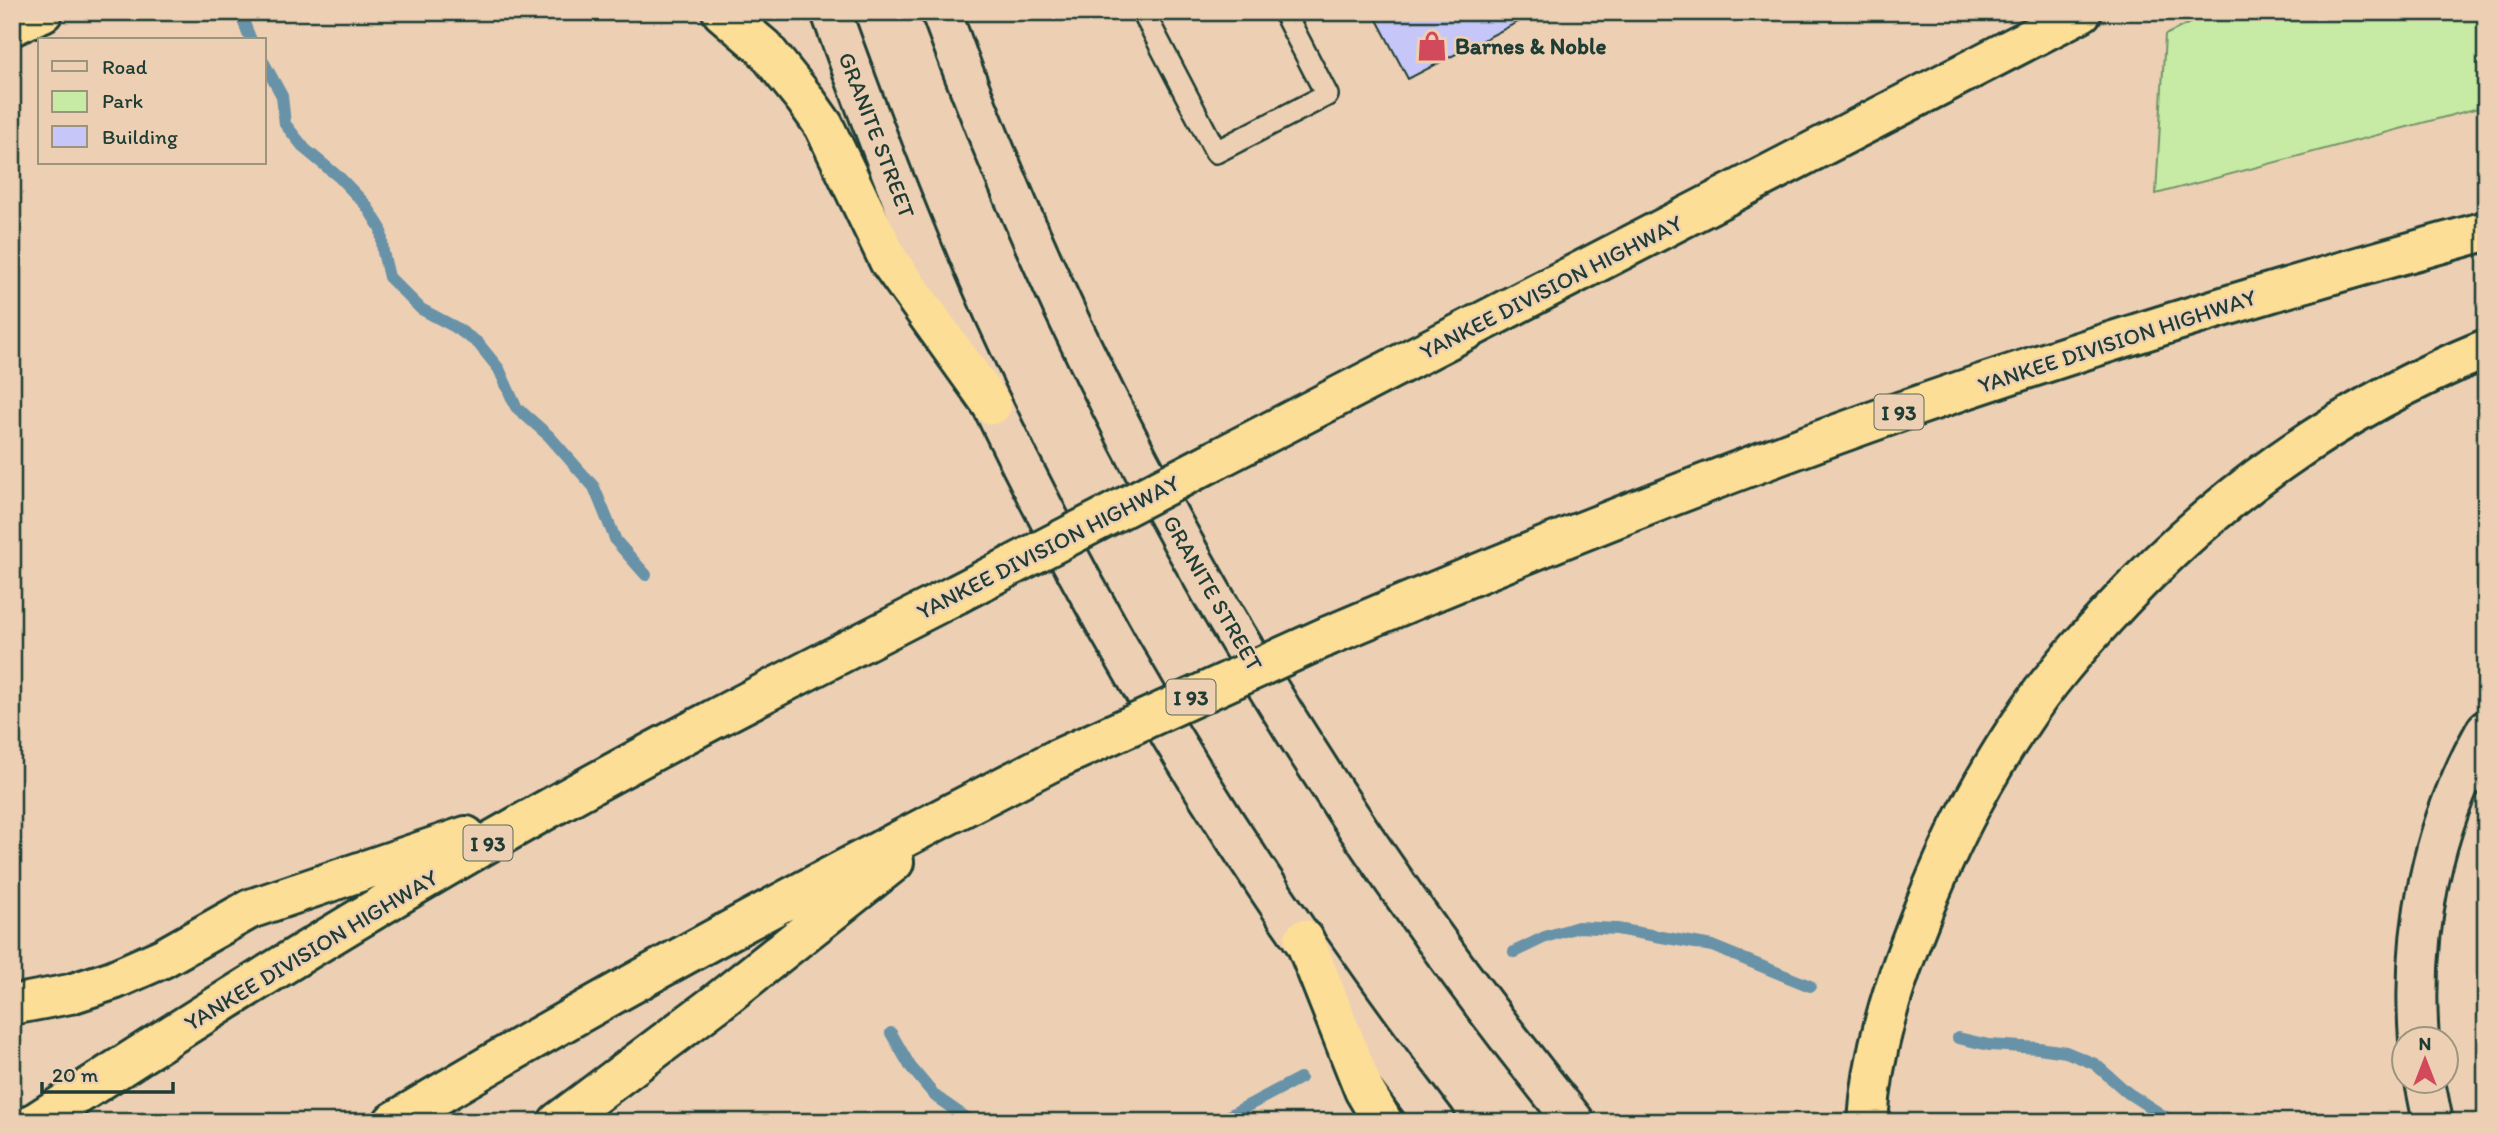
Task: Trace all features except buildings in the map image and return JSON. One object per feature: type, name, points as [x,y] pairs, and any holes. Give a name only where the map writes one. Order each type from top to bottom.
[{"type":"highway","points":[[12,26],[43,12]]},
{"type":"highway","points":[[722,12],[764,48],[824,126],[889,261],[992,405]]},
{"type":"highway","name":"YANKEE DIVISION HIGHWAY","points":[[36,1122],[267,975],[545,810],[678,737],[2081,12]]},
{"type":"highway","name":"YANKEE DIVISION HIGHWAY","points":[[393,1122],[649,973],[963,807],[1055,760],[1328,636],[1613,518],[1900,412],[2189,317],[2486,231]]},
{"type":"highway","points":[[1868,1122],[1872,1075],[1888,1009],[1926,902],[1978,792],[2022,720],[2048,685],[2153,566],[2245,485],[2374,401],[2446,365],[2486,349]]},
{"type":"highway","points":[[558,1122],[714,1005],[963,807]]},
{"type":"highway","points":[[12,1005],[70,994],[113,980],[163,958],[250,909],[545,810]]},
{"type":"highway","points":[[1304,939],[1364,1090],[1383,1122]]},
{"type":"main road","name":"GRANITE STREET","points":[[831,12],[919,243],[992,405],[1064,547],[1141,685],[1222,817],[1304,939],[1436,1122]]},
{"type":"main road","name":"GRANITE STREET","points":[[941,12],[1007,180],[1100,383],[1148,478],[1254,666],[1348,815],[1436,944],[1575,1122]]},
{"type":"main road","points":[[2419,1026],[2417,971],[2424,904],[2441,833],[2480,772],[2486,730]]},
{"type":"main road","points":[[2427,1096],[2432,1122]]},
{"type":"lane","points":[[1143,12],[1216,152],[1327,95],[1284,12]]},
{"type":"green space","points":[[2212,12],[2486,12],[2486,106],[2156,194],[2165,35]]},
{"type":"waterway","points":[[244,23],[250,38]]},
{"type":"waterway","points":[[266,67],[282,96],[285,124],[305,149],[340,178],[366,205],[381,229],[389,277],[421,309],[478,343],[499,369],[516,407],[549,436],[594,487],[616,541],[646,575]]},
{"type":"waterway","points":[[1514,952],[1545,937],[1578,927],[1617,929],[1712,946],[1810,986]]},
{"type":"waterway","points":[[891,1033],[910,1066],[935,1096],[972,1122]]},
{"type":"waterway","points":[[1958,1038],[1989,1045],[2066,1052],[2095,1064],[2128,1093],[2173,1122]]},
{"type":"waterway","points":[[1217,1122],[1300,1078]]},
{"type":"place","name":"Barnes & Noble","points":[[1432,46]]}]
